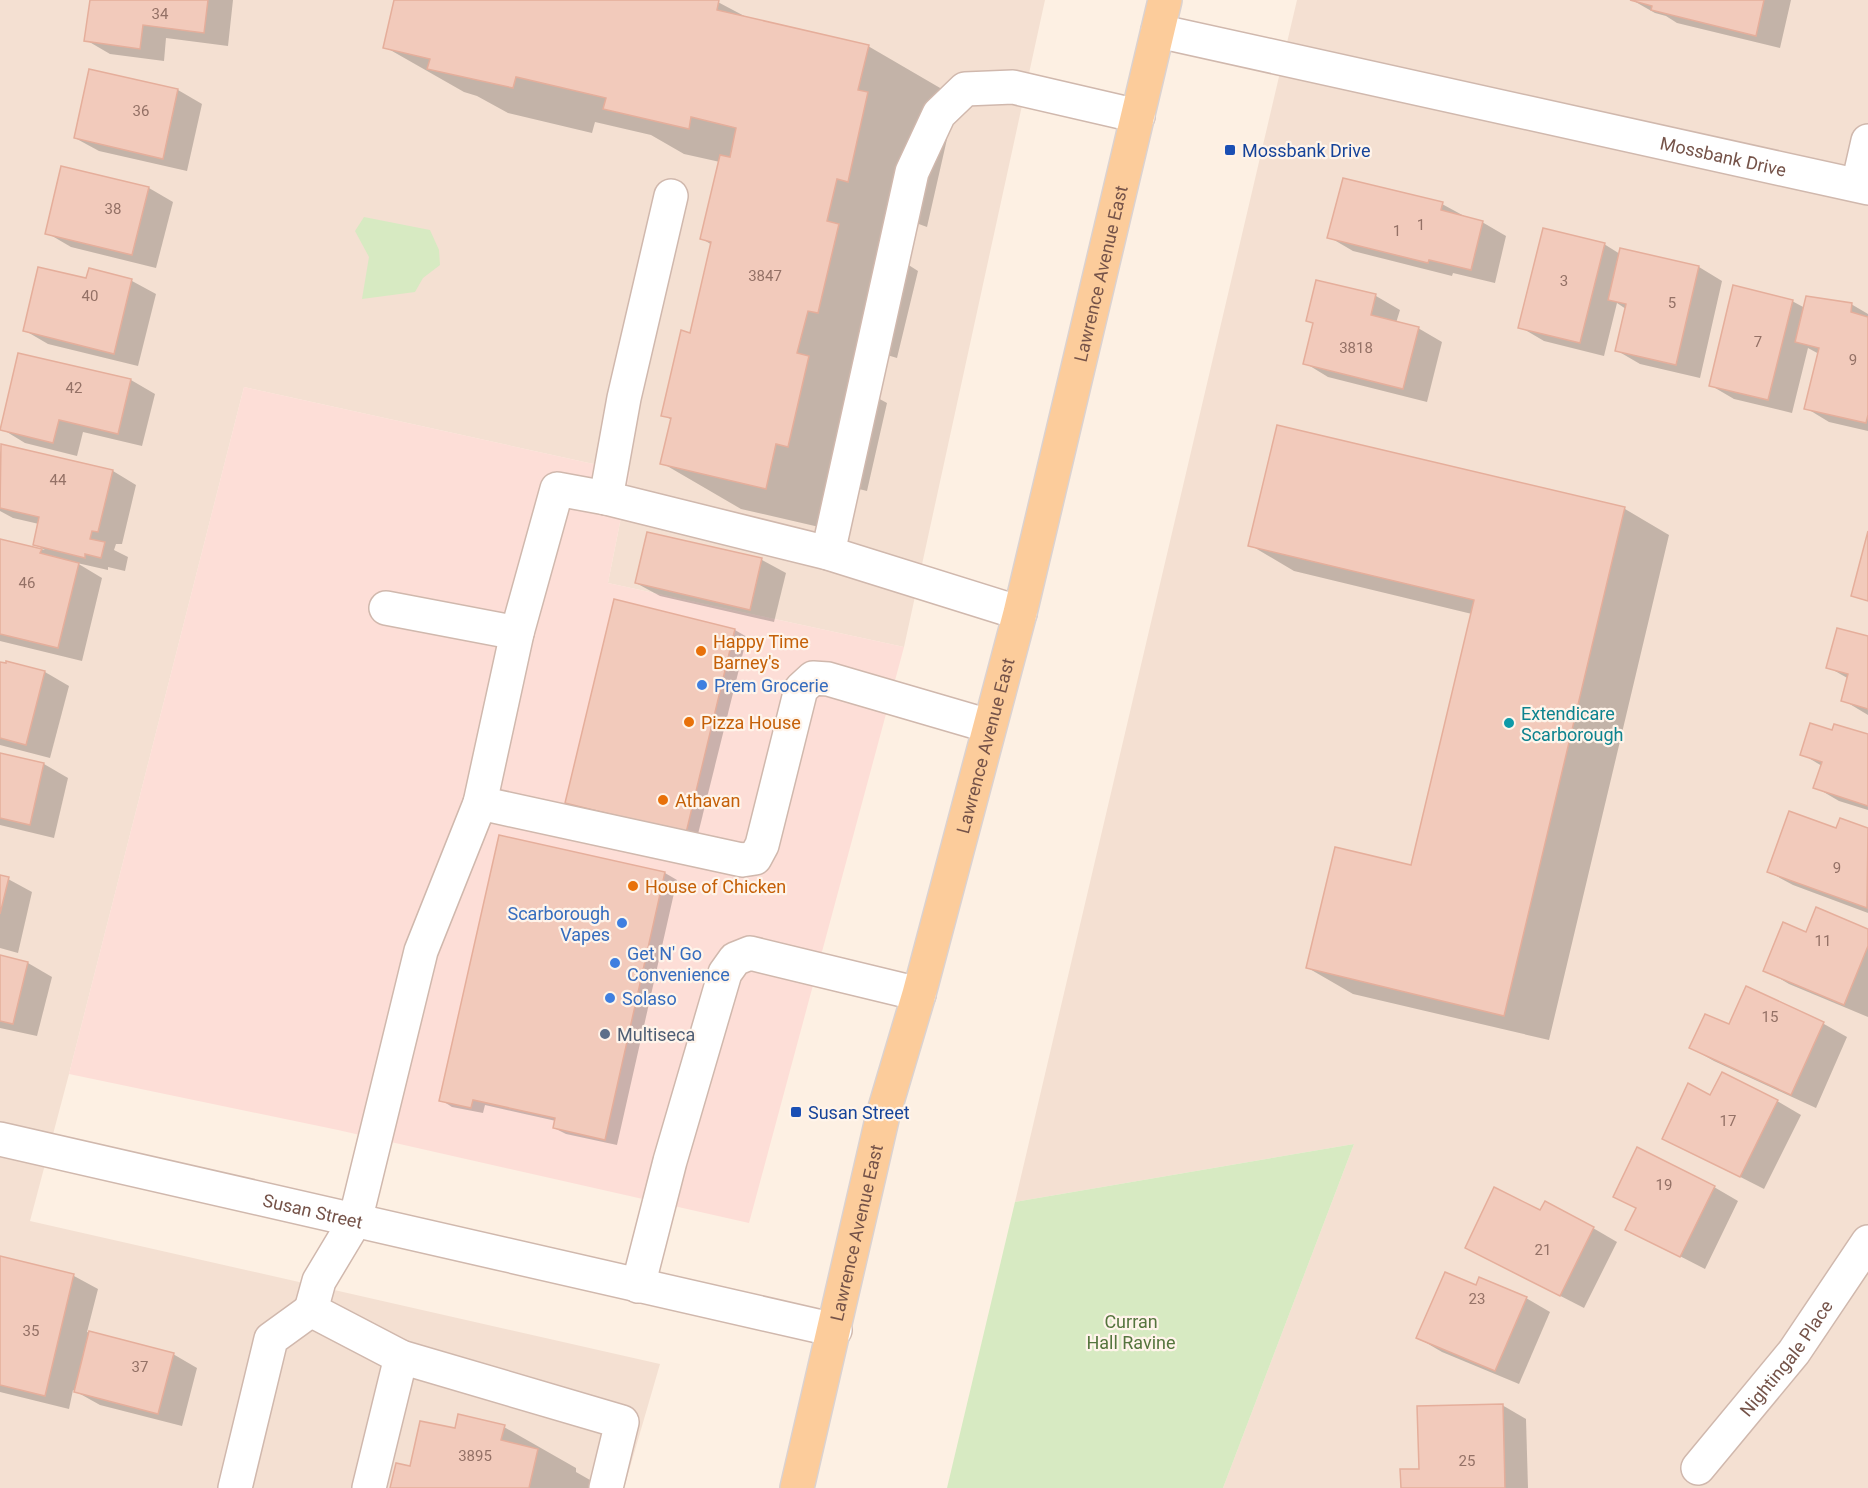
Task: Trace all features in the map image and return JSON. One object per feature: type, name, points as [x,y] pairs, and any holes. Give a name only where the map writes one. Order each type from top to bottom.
[{"type":"main road","name":"Lawrence Avenue East","points":[[797,1488],[883,1115],[919,994],[1020,614],[1161,15]]},
{"type":"street","name":"Mossbank Drive","points":[[1161,15],[1863,187]]},
{"type":"street","points":[[828,553],[912,172],[939,114],[965,89],[1013,87],[1138,116]]},
{"type":"street","points":[[1863,187],[1868,141]]},
{"type":"street","points":[[606,498],[624,398],[671,196]]},
{"type":"street","points":[[235,1488],[271,1340],[311,1310],[319,1281],[355,1221],[421,951],[480,803],[517,633],[557,489],[606,498],[828,553],[1020,614]]},
{"type":"street","points":[[386,608],[517,633]]},
{"type":"street","points":[[480,803],[742,860],[755,858],[762,845],[801,689],[813,678],[828,679],[989,726]]},
{"type":"street","points":[[638,1286],[670,1161],[722,984],[725,974],[735,959],[750,953],[919,994]]},
{"type":"street","name":"Susan Street","points":[[0,1139],[835,1330]]},
{"type":"street","name":"Nightingale Place","points":[[1698,1468],[1794,1352],[1868,1242]]},
{"type":"street","points":[[311,1310],[401,1357],[622,1422],[606,1488]]},
{"type":"street","points":[[369,1488],[401,1357]]},
{"type":"shaded area","points":[[0,0],[1045,0],[904,647],[608,583],[630,472],[244,387],[30,1221],[660,1364],[624,1488],[0,1488]]},
{"type":"shaded area","points":[[1297,0],[1868,0],[1868,1488],[1223,1488],[1354,1144],[1015,1202]]},
{"type":"shaded area","points":[[244,387],[630,472],[608,583],[904,647],[749,1223],[338,1130],[69,1074]]},
{"type":"green space","points":[[364,217],[430,230],[439,250],[440,265],[423,278],[415,292],[362,299],[369,257],[355,231]]},
{"type":"green space","name":"Curran Hall Ravine","points":[[1354,1144],[1223,1488],[947,1488],[1015,1202]]},
{"type":"building","points":[[90,0],[208,0],[204,33],[143,25],[140,49],[84,41]]},
{"type":"building","points":[[394,0],[719,0],[717,10],[869,45],[858,90],[868,92],[848,182],[837,179],[827,221],[839,224],[818,313],[808,311],[797,353],[809,356],[788,447],[776,444],[766,489],[660,464],[671,418],[661,416],[681,330],[690,333],[711,242],[700,239],[720,155],[730,157],[736,128],[691,117],[689,129],[603,109],[606,98],[516,77],[513,88],[427,69],[430,59],[383,48]]},
{"type":"building","points":[[1630,0],[1764,0],[1756,36],[1651,10],[1652,6]]},
{"type":"building","points":[[89,69],[178,89],[163,159],[74,138]]},
{"type":"building","points":[[61,166],[149,187],[132,255],[45,234]]},
{"type":"building","points":[[1343,178],[1443,202],[1441,210],[1483,221],[1471,270],[1429,260],[1428,263],[1327,238]]},
{"type":"building","points":[[1543,228],[1605,243],[1580,343],[1518,328]]},
{"type":"building","points":[[1620,248],[1699,266],[1676,365],[1615,351],[1626,304],[1608,300]]},
{"type":"building","points":[[38,267],[86,278],[89,268],[132,279],[114,354],[23,331]]},
{"type":"building","points":[[1316,280],[1376,294],[1371,315],[1419,327],[1403,389],[1303,364],[1313,323],[1306,321]]},
{"type":"building","points":[[1733,285],[1793,300],[1768,400],[1709,386]]},
{"type":"building","points":[[1806,296],[1852,303],[1851,312],[1868,317],[1868,415],[1866,423],[1804,409],[1819,348],[1795,342]]},
{"type":"building","points":[[18,353],[131,379],[118,434],[59,420],[53,443],[0,430]]},
{"type":"building","name":"Extendicare Scarborough","points":[[1277,425],[1625,507],[1504,1016],[1306,968],[1335,847],[1411,865],[1474,600],[1248,546]]},
{"type":"building","points":[[1,444],[113,470],[98,532],[92,531],[90,539],[105,542],[101,558],[85,554],[85,558],[33,545],[39,517],[0,508]]},
{"type":"building","points":[[1868,531],[1868,601],[1851,596]]},
{"type":"building","points":[[647,532],[762,558],[750,610],[635,583]]},
{"type":"building","points":[[0,539],[42,549],[40,553],[79,563],[58,648],[0,634]]},
{"type":"building","points":[[614,599],[735,629],[686,833],[565,803]]},
{"type":"building","points":[[1837,628],[1868,636],[1868,709],[1841,701],[1848,674],[1826,668]]},
{"type":"building","points":[[6,661],[45,671],[26,745],[0,738],[0,662],[6,663]]},
{"type":"building","points":[[1810,723],[1832,730],[1834,724],[1868,734],[1868,806],[1813,788],[1822,762],[1800,755]]},
{"type":"building","points":[[0,753],[44,763],[30,825],[0,818]]},
{"type":"building","points":[[1789,811],[1836,828],[1840,818],[1868,828],[1867,908],[1767,872]]},
{"type":"building","points":[[499,835],[665,872],[605,1140],[553,1128],[555,1118],[473,1100],[471,1108],[439,1101]]},
{"type":"building","points":[[0,875],[9,877],[0,914]]},
{"type":"building","points":[[1816,907],[1868,929],[1868,946],[1844,1005],[1763,971],[1783,922],[1806,932]]},
{"type":"building","points":[[0,955],[28,962],[13,1024],[0,1021]]},
{"type":"building","points":[[1746,986],[1824,1022],[1791,1095],[1689,1048],[1705,1014],[1729,1024]]},
{"type":"building","points":[[1722,1072],[1778,1100],[1740,1177],[1662,1139],[1688,1083],[1710,1095]]},
{"type":"building","points":[[1637,1147],[1715,1186],[1680,1257],[1625,1230],[1636,1208],[1613,1197]]},
{"type":"building","points":[[1494,1187],[1540,1210],[1545,1201],[1594,1227],[1560,1296],[1465,1248]]},
{"type":"building","points":[[0,1256],[74,1274],[45,1396],[0,1385]]},
{"type":"building","points":[[1445,1272],[1476,1285],[1479,1277],[1527,1297],[1495,1371],[1416,1338]]},
{"type":"building","points":[[89,1331],[174,1353],[158,1414],[74,1392]]},
{"type":"building","points":[[1503,1404],[1505,1488],[1401,1488],[1400,1469],[1419,1469],[1417,1406]]},
{"type":"building","points":[[458,1414],[505,1425],[501,1440],[538,1449],[529,1488],[390,1488],[396,1463],[410,1466],[420,1421],[455,1428]]},
{"type":"place","name":"Mossbank Drive","points":[[1230,150]]},
{"type":"place","name":"Happy Time Barney's","points":[[701,651]]},
{"type":"place","name":"Prem Grocerie","points":[[702,685]]},
{"type":"place","name":"Pizza House","points":[[689,722]]},
{"type":"place","name":"Extendicare Scarborough","points":[[1509,723]]},
{"type":"place","name":"Athavan","points":[[663,800]]},
{"type":"place","name":"House of Chicken","points":[[633,886]]},
{"type":"place","name":"Scarborough Vapes","points":[[622,923]]},
{"type":"place","name":"Get N' Go Convenience","points":[[615,963]]},
{"type":"place","name":"Solaso","points":[[610,998]]},
{"type":"place","name":"Multiseca","points":[[605,1034]]},
{"type":"place","name":"Susan Street","points":[[796,1112]]}]
